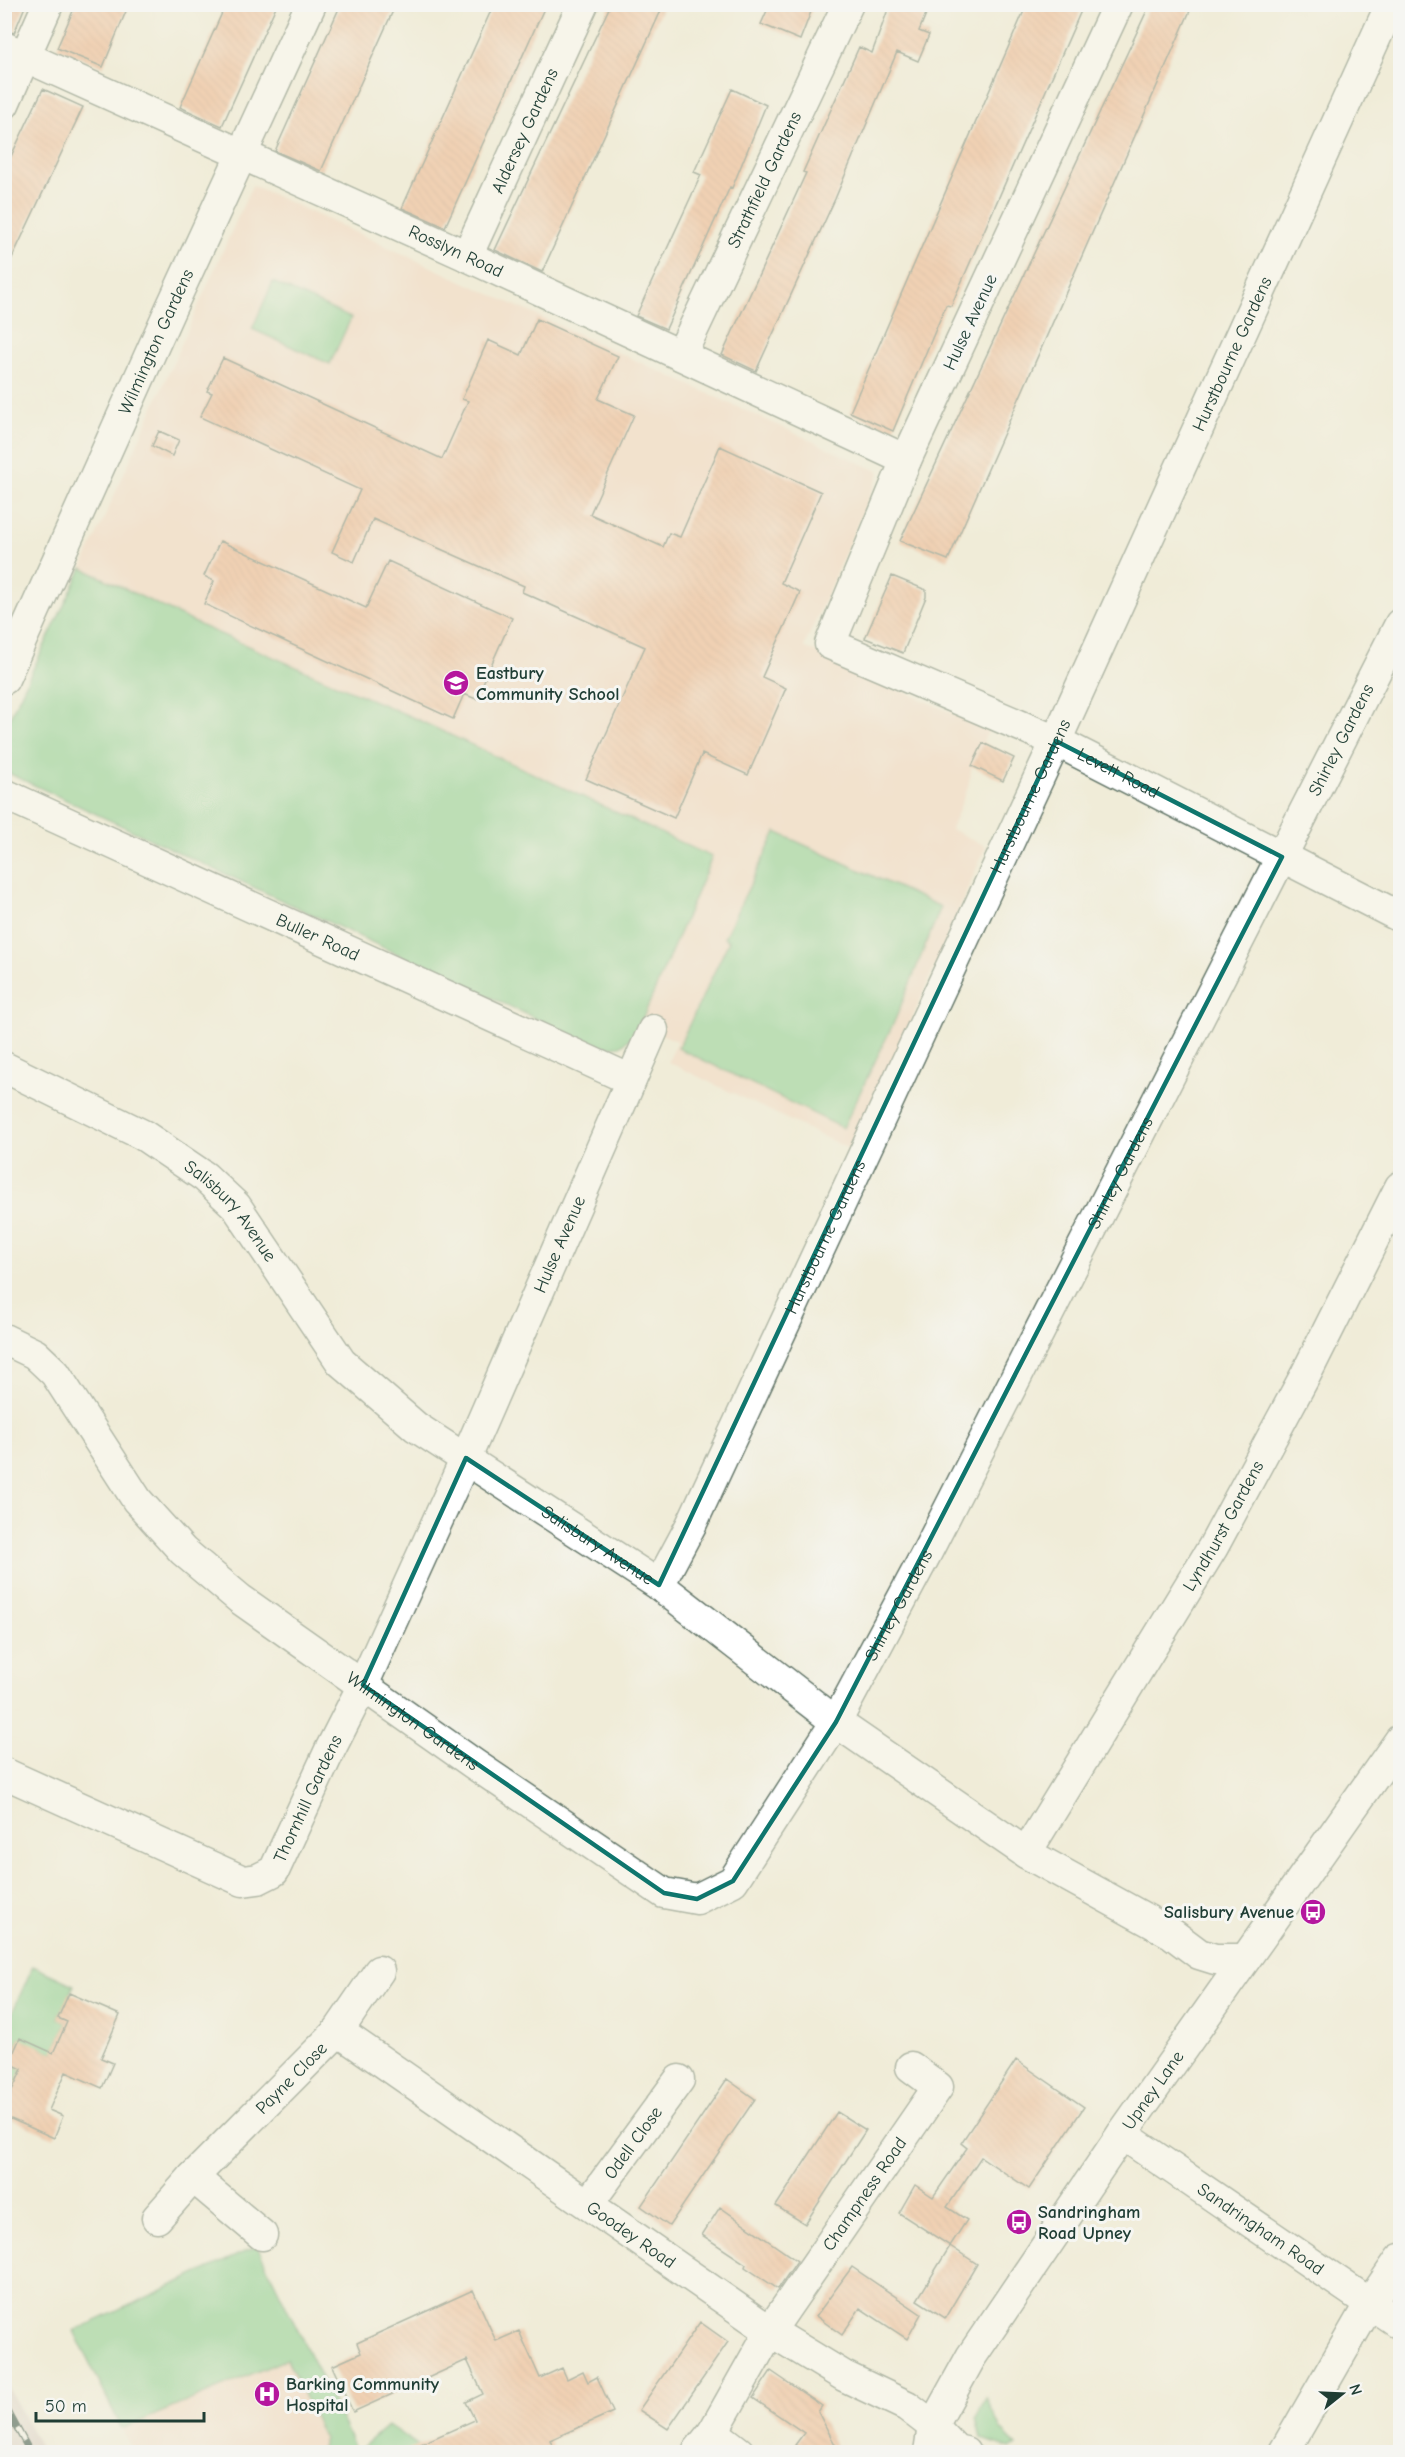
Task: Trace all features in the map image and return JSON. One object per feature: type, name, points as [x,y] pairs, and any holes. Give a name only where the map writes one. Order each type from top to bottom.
[{"type":"street","points":[[4,104],[15,51],[48,4]]},
{"type":"street","name":"Wilmington Gardens","points":[[4,679],[164,322],[311,4]]},
{"type":"street","name":"Aldersey Gardens","points":[[467,256],[583,4]]},
{"type":"street","name":"Strathfield Gardens","points":[[681,355],[848,4]]},
{"type":"street","name":"Hulse Avenue","points":[[830,644],[906,460],[1118,4]]},
{"type":"street","name":"Hurstbourne Gardens","points":[[659,1585],[690,1525],[1056,741],[1391,4]]},
{"type":"street","name":"Rosslyn Road","points":[[15,51],[242,156],[467,256],[906,460]]},
{"type":"street","name":"Shirley Gardens","points":[[836,1722],[925,1556],[1401,624]]},
{"type":"street","name":"Levett Road","points":[[830,644],[1056,741],[1401,917]]},
{"type":"street","name":"Buller Road","points":[[4,794],[631,1080]]},
{"type":"street","name":"Hulse Avenue","points":[[466,1458],[653,1030]]},
{"type":"street","name":"Salisbury Avenue","points":[[4,1067],[143,1135],[205,1177],[236,1206],[275,1268],[340,1362],[416,1427],[659,1585],[836,1722],[1026,1853],[1171,1933],[1199,1954],[1215,1959],[1245,1959]]},
{"type":"street","name":"Lyndhurst Gardens","points":[[1026,1853],[1213,1547],[1306,1374],[1401,1187]]},
{"type":"street","name":"Wilmington Gardens","points":[[4,1339],[35,1354],[54,1373],[136,1500],[183,1551],[240,1599],[664,1893],[697,1899],[733,1881],[836,1722]]},
{"type":"street","name":"Thornhill Gardens","points":[[4,1773],[243,1881],[258,1879],[274,1871],[282,1860],[330,1750],[363,1685],[466,1458]]},
{"type":"street","name":"Upney Lane","points":[[931,2439],[971,2357],[1122,2134],[1401,1740]]},
{"type":"street","name":"Payne Close","points":[[157,2218],[193,2177],[338,2031],[379,1971]]},
{"type":"street","name":"Goodey Road","points":[[338,2031],[770,2331],[844,2376],[907,2406],[931,2439],[965,2452]]},
{"type":"street","name":"Champness Road","points":[[770,2331],[938,2087],[911,2067]]},
{"type":"street","name":"Odell Close","points":[[588,2204],[679,2080]]},
{"type":"street","name":"Sandringham Road","points":[[1122,2134],[1401,2324]]},
{"type":"street","points":[[193,2177],[262,2235]]},
{"type":"street","points":[[1284,2452],[1370,2303],[1401,2259]]},
{"type":"street","points":[[739,2452],[705,2442],[770,2331]]},
{"type":"highlighted area","points":[[1056,741],[1282,857],[836,1722],[733,1881],[697,1899],[664,1893],[363,1685],[466,1458],[659,1585]]},
{"type":"shaded area","name":"Eastbury Community School","points":[[252,185],[880,472],[804,647],[989,729],[972,766],[968,787],[951,829],[986,846],[855,1152],[668,1062],[677,1041],[640,1025],[620,1046],[599,1048],[10,774],[5,766],[4,729],[82,568]]},
{"type":"shaded area","name":"Barking Community Hospital","points":[[308,2351],[357,2452],[133,2452],[122,2429]]},
{"type":"shaded area","points":[[4,2380],[31,2430],[42,2452],[5,2452]]},
{"type":"green space","points":[[273,282],[351,318],[330,364],[252,329]]},
{"type":"green space","points":[[82,568],[204,627],[414,718],[712,857],[636,1034],[620,1046],[599,1048],[10,774],[5,766],[4,729]]},
{"type":"green space","points":[[776,832],[941,907],[895,1020],[843,1128],[678,1048],[729,941],[724,938]]},
{"type":"green space","points":[[33,1966],[74,1985],[58,2018],[67,2022],[53,2053],[19,2039],[9,2063],[22,2069],[5,2105],[5,2029]]},
{"type":"green space","points":[[257,2246],[357,2452],[320,2450],[324,2439],[287,2359],[122,2429],[74,2331]]},
{"type":"green space","points":[[986,2397],[1001,2430],[1017,2446],[1011,2448],[981,2439],[976,2418]]},
{"type":"green space","name":"Barking Community Hospital","points":[[388,2425],[423,2449],[417,2452],[357,2452]]},
{"type":"building","points":[[4,4],[26,4],[14,33],[4,30]]},
{"type":"building","points":[[76,4],[129,4],[103,67],[57,48]]},
{"type":"building","points":[[226,4],[277,4],[222,126],[180,107]]},
{"type":"building","points":[[341,4],[396,4],[321,171],[275,151]]},
{"type":"building","points":[[494,4],[546,4],[445,227],[402,208]]},
{"type":"building","points":[[611,4],[664,4],[542,272],[495,250]]},
{"type":"building","points":[[770,4],[814,4],[800,40],[761,24]]},
{"type":"building","points":[[890,4],[930,4],[919,31],[929,35],[918,61],[897,52],[835,199],[756,371],[722,355],[806,173],[803,172],[859,47],[872,53]]},
{"type":"building","points":[[1027,4],[1084,4],[951,306],[946,305],[893,431],[850,412]]},
{"type":"building","points":[[1150,4],[1193,4],[948,560],[900,541]]},
{"type":"building","points":[[43,89],[83,107],[4,275],[4,171]]},
{"type":"building","points":[[732,89],[766,105],[732,188],[730,187],[666,329],[636,316],[701,175],[694,172]]},
{"type":"building","points":[[537,319],[618,356],[598,399],[634,415],[590,514],[663,547],[669,533],[680,537],[720,446],[821,492],[781,583],[800,592],[762,677],[786,688],[748,775],[702,754],[674,818],[586,779],[645,647],[522,592],[524,586],[373,519],[354,562],[332,552],[360,490],[200,417],[212,393],[207,391],[223,358],[442,459],[468,401],[462,399],[488,340],[521,355]]},
{"type":"building","points":[[159,431],[179,440],[172,456],[152,446]]},
{"type":"building","points":[[220,541],[366,608],[388,561],[512,618],[476,699],[464,694],[453,719],[204,604],[214,581],[204,576]]},
{"type":"building","points":[[892,576],[926,590],[926,597],[903,653],[865,638]]},
{"type":"building","points":[[983,743],[1014,758],[1003,781],[972,766]]},
{"type":"building","points":[[69,1993],[120,2015],[101,2058],[113,2063],[102,2088],[66,2072],[49,2110],[63,2116],[54,2138],[4,2116],[4,2107],[22,2069],[9,2063],[20,2038],[53,2053],[67,2022],[58,2018]]},
{"type":"building","points":[[1016,2060],[1084,2107],[1029,2189],[981,2157],[947,2207],[967,2220],[950,2246],[899,2213],[915,2185],[933,2197],[967,2148],[961,2143]]},
{"type":"building","points":[[727,2079],[755,2099],[669,2226],[641,2206]]},
{"type":"building","points":[[837,2112],[866,2130],[805,2224],[776,2206]]},
{"type":"building","points":[[720,2207],[797,2261],[778,2289],[745,2267],[746,2264],[702,2235]]},
{"type":"building","points":[[950,2246],[977,2264],[945,2318],[917,2300]]},
{"type":"building","points":[[852,2267],[921,2314],[907,2339],[860,2308],[842,2335],[816,2316]]},
{"type":"building","points":[[473,2290],[496,2341],[519,2331],[540,2378],[562,2368],[567,2379],[583,2371],[588,2382],[597,2377],[613,2412],[550,2440],[555,2452],[403,2452],[475,2420],[466,2402],[483,2394],[467,2360],[353,2412],[332,2366],[361,2353],[357,2343]]},
{"type":"building","points":[[700,2322],[728,2342],[668,2429],[639,2410]]},
{"type":"building","points":[[771,2371],[822,2406],[818,2412],[839,2452],[807,2452],[795,2445],[804,2433],[753,2398]]},
{"type":"railway","points":[[4,2404],[30,2452]]},
{"type":"place","name":"Eastbury Community School","points":[[456,683]]},
{"type":"place","name":"Salisbury Avenue","points":[[1313,1912]]},
{"type":"place","name":"Sandringham Road Upney","points":[[1019,2222]]},
{"type":"place","name":"Barking Community Hospital","points":[[267,2394]]}]
